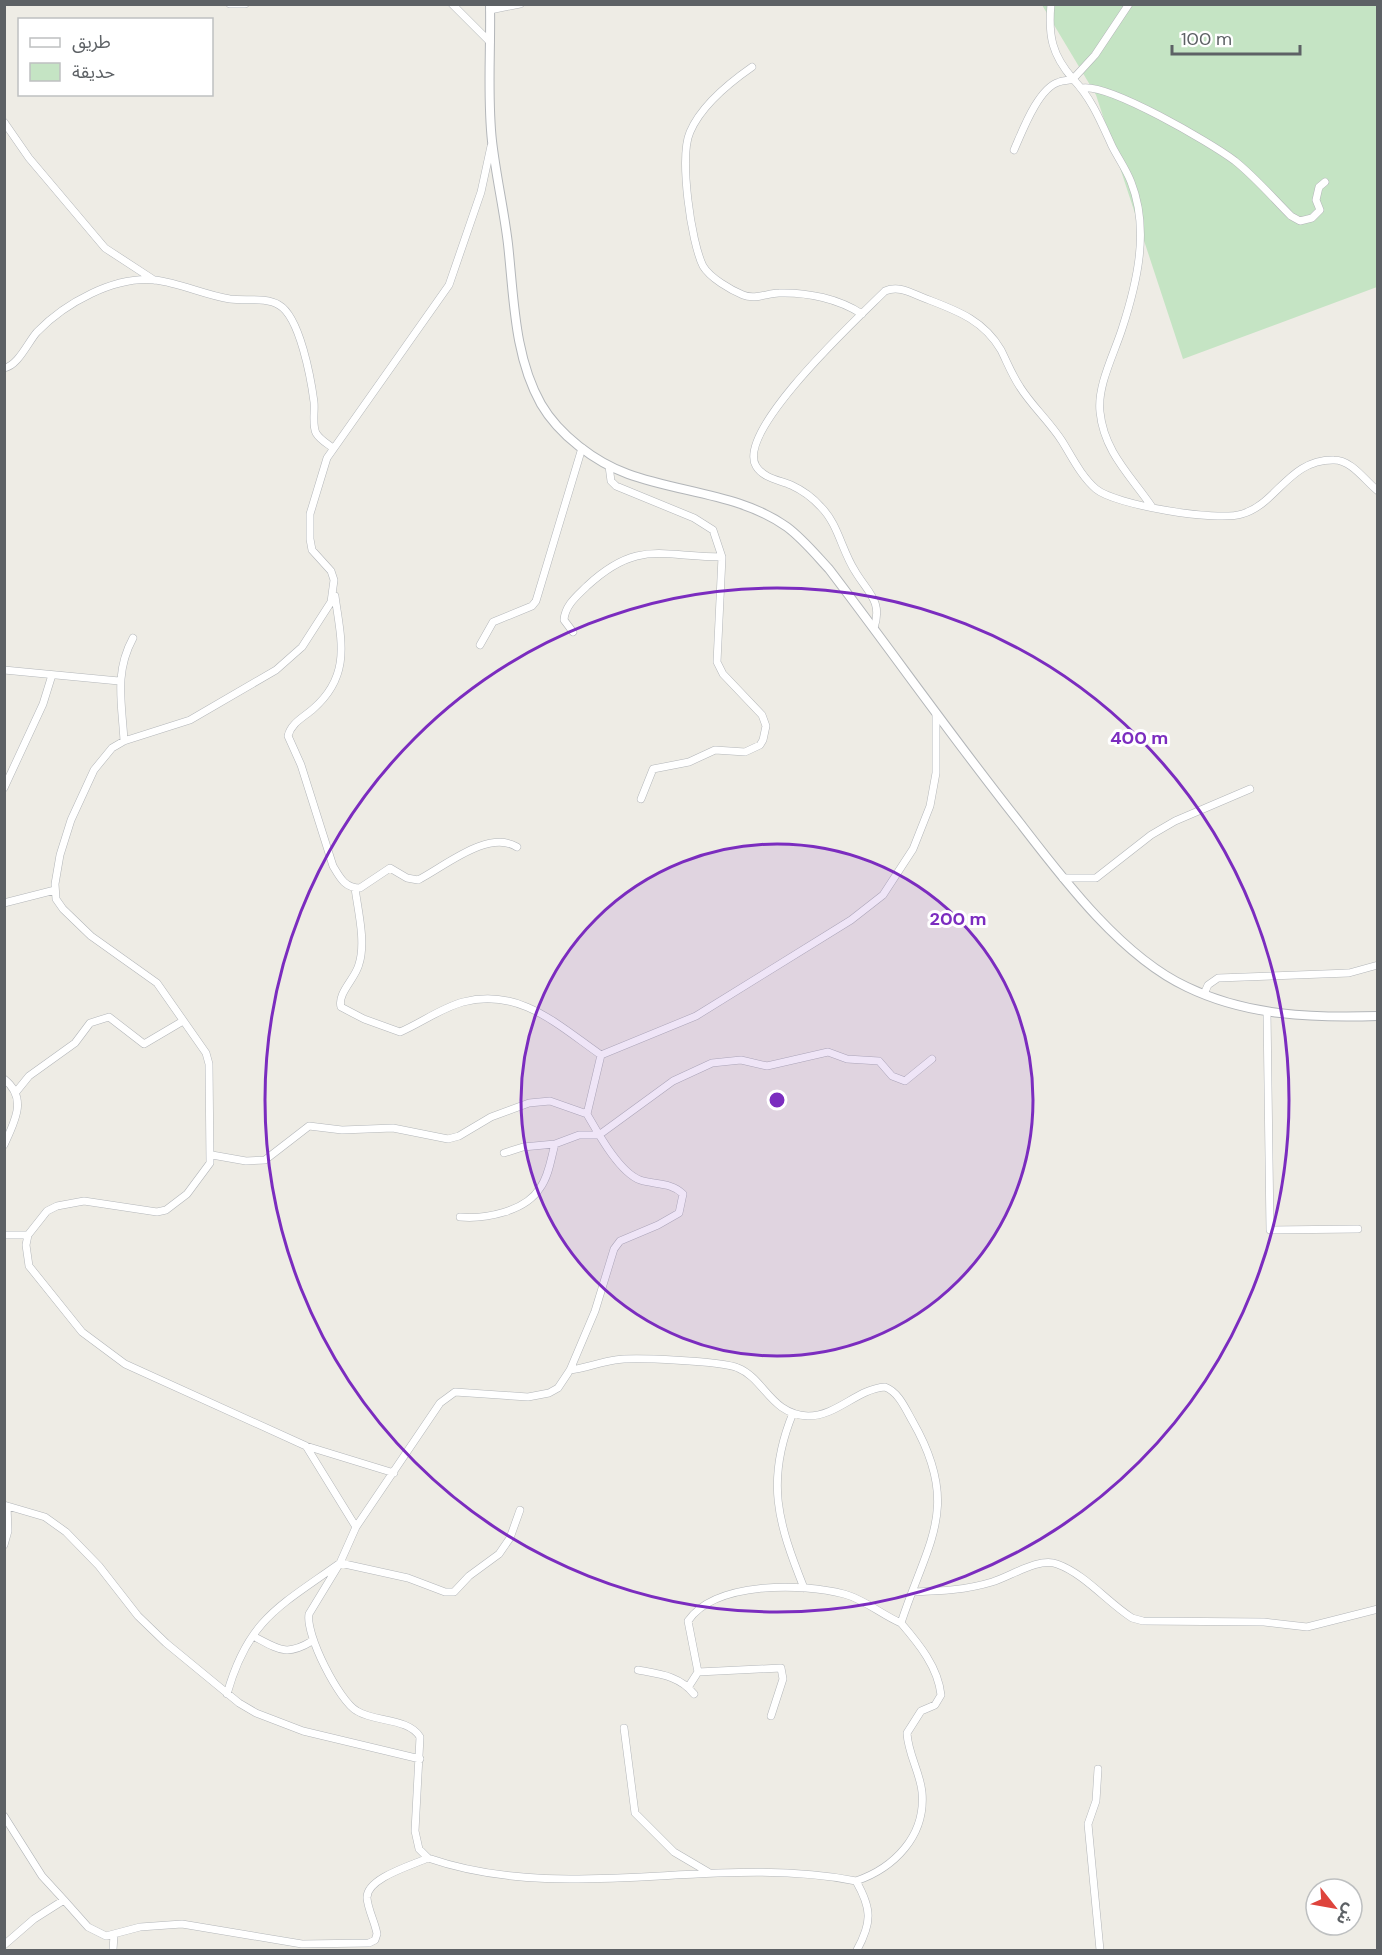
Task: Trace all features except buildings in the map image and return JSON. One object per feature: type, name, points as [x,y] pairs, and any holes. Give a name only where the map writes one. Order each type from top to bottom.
[{"type":"street","points":[[230,4],[245,4]]},
{"type":"street","points":[[452,4],[490,42]]},
{"type":"street","points":[[520,4],[490,7],[492,143],[506,222],[518,335],[525,363],[543,406],[582,448],[609,466],[663,484],[746,505],[774,519],[809,547],[874,628],[936,713],[1063,878],[1136,954],[1160,972],[1204,994],[1267,1012],[1303,1016],[1377,1016]]},
{"type":"street","points":[[1051,4],[1048,30],[1055,55],[1094,106],[1125,168],[1140,212],[1141,246],[1134,293],[1101,393],[1100,412],[1108,443],[1119,466],[1152,507]]},
{"type":"street","points":[[1014,150],[1031,112],[1050,87],[1073,79],[1095,56],[1129,4]]},
{"type":"street","points":[[752,67],[732,81],[700,115],[690,132],[684,150],[685,176],[696,247],[703,266],[716,279],[744,295],[751,297],[779,293],[831,299],[843,302],[862,314]]},
{"type":"street","points":[[1082,88],[1088,87],[1120,98],[1176,124],[1236,161],[1291,216],[1300,221],[1312,218],[1320,210],[1316,200],[1318,187],[1325,182]]},
{"type":"street","points":[[4,122],[30,158],[105,248],[154,280],[227,298],[273,303],[284,309],[294,324],[304,358],[312,390],[314,428],[322,440],[333,448]]},
{"type":"street","points":[[492,143],[481,192],[449,285],[333,448],[316,489],[310,514],[312,550],[332,571],[342,646],[336,681],[318,705],[295,723],[288,736],[301,765],[333,866],[345,883],[356,888],[365,886],[387,868],[393,868],[407,878],[418,880],[477,848],[503,841],[517,847]]},
{"type":"street","points":[[4,368],[11,367],[42,328],[73,304],[114,286],[154,280]]},
{"type":"street","points":[[874,628],[878,616],[877,603],[853,569],[829,516],[808,495],[757,468],[752,455],[753,446],[759,436],[798,380],[885,291],[898,288],[971,317],[989,333],[1021,388],[1090,482],[1111,498],[1132,505],[1191,513],[1242,514],[1257,506],[1291,474],[1308,466],[1334,460],[1354,469],[1377,491]]},
{"type":"street","points":[[480,645],[493,622],[536,601],[582,448]]},
{"type":"street","points":[[609,466],[611,481],[616,486],[694,518],[713,530],[722,557],[717,662],[723,675],[762,715],[766,726],[760,745],[745,752],[715,750],[689,762],[653,769],[641,799]]},
{"type":"street","points":[[573,632],[564,620],[568,605],[617,562],[652,553],[722,557]]},
{"type":"street","points":[[334,590],[332,602],[302,647],[276,670],[190,720],[124,741],[104,756],[89,780],[55,872],[56,899],[71,919],[90,936],[149,975],[206,1053],[209,1064],[212,1155],[201,1178],[187,1194],[166,1210],[157,1212],[84,1201],[68,1202],[47,1210],[28,1235],[26,1245],[28,1266],[64,1312],[105,1349],[143,1374],[248,1418],[306,1446],[394,1473]]},
{"type":"street","points":[[124,741],[119,681],[127,650],[133,638]]},
{"type":"street","points":[[4,670],[119,681]]},
{"type":"street","points":[[4,788],[43,704],[52,675]]},
{"type":"street","points":[[601,1055],[696,1016],[851,920],[883,895],[913,849],[930,806],[936,773],[936,713]]},
{"type":"street","points":[[1063,878],[1096,878],[1151,835],[1175,821],[1250,789]]},
{"type":"street","points":[[356,888],[362,952],[359,966],[340,1000],[341,1007],[382,1027],[400,1032],[463,1002],[479,999],[516,1000],[543,1014],[601,1055]]},
{"type":"street","points":[[4,903],[56,890]]},
{"type":"street","points":[[1204,994],[1208,985],[1218,978],[1349,973],[1377,965]]},
{"type":"street","points":[[1267,1012],[1270,1230],[1358,1229]]},
{"type":"street","points":[[16,1092],[29,1076],[68,1049],[83,1029],[97,1019],[111,1019],[144,1044],[183,1021]]},
{"type":"street","points":[[504,1153],[523,1147],[555,1144],[579,1135],[599,1135],[673,1081],[712,1064],[741,1060],[767,1066],[828,1052],[848,1059],[879,1061],[892,1076],[905,1081],[913,1077],[932,1059]]},
{"type":"street","points":[[587,1114],[601,1055]]},
{"type":"street","points":[[4,1079],[16,1092],[17,1107],[4,1144]]},
{"type":"street","points":[[212,1155],[261,1161],[309,1126],[342,1130],[393,1128],[448,1139],[459,1136],[491,1117],[529,1102],[550,1101],[587,1114],[599,1135],[632,1175],[642,1180],[676,1188],[683,1194],[684,1200],[679,1213],[620,1241],[614,1250],[595,1311],[570,1370],[558,1388],[528,1397],[455,1392],[448,1395],[356,1527],[340,1563],[309,1614],[307,1623],[312,1641],[352,1708],[366,1716],[395,1723],[417,1732],[420,1737],[416,1844],[428,1858]]},
{"type":"street","points":[[460,1217],[489,1217],[513,1208],[534,1195],[542,1186],[555,1144]]},
{"type":"street","points":[[4,1235],[28,1235]]},
{"type":"street","points":[[570,1370],[589,1368],[617,1359],[691,1361],[732,1365],[742,1369],[779,1406],[793,1413],[808,1416],[831,1411],[879,1387],[889,1389],[899,1398],[928,1449],[938,1515],[933,1542],[901,1623]]},
{"type":"street","points":[[793,1413],[777,1462],[778,1488],[782,1531],[804,1588]]},
{"type":"street","points":[[306,1446],[356,1527]]},
{"type":"street","points":[[4,1545],[8,1531],[6,1505],[45,1517],[66,1532],[99,1566],[138,1616],[227,1694],[256,1713],[303,1731],[420,1759]]},
{"type":"street","points":[[227,1694],[239,1655],[272,1612],[340,1563],[408,1578],[445,1592],[454,1592],[469,1576],[499,1554],[510,1538],[520,1510]]},
{"type":"street","points":[[914,1592],[958,1590],[992,1582],[1040,1564],[1055,1563],[1068,1569],[1132,1618],[1143,1622],[1264,1622],[1307,1627],[1377,1609]]},
{"type":"street","points":[[4,1816],[42,1876],[92,1930],[106,1936],[140,1927],[182,1924],[302,1944],[369,1943],[375,1940],[377,1934],[367,1898],[369,1888],[377,1881],[428,1858],[538,1880],[590,1880],[708,1872],[817,1873],[855,1881],[875,1874],[893,1862],[913,1836],[922,1792],[907,1733],[921,1711],[935,1704],[941,1695],[940,1686],[926,1654],[901,1623],[844,1594],[804,1588],[756,1588],[734,1593],[713,1602],[691,1617],[688,1624],[698,1672],[689,1686]]},
{"type":"street","points":[[252,1636],[285,1651],[296,1650],[312,1641]]},
{"type":"street","points":[[698,1672],[782,1668],[783,1678],[771,1716]]},
{"type":"street","points":[[638,1670],[660,1674],[689,1686],[694,1694]]},
{"type":"street","points":[[624,1728],[635,1814],[674,1852],[708,1872]]},
{"type":"street","points":[[1098,1769],[1096,1801],[1088,1824],[1100,1950]]},
{"type":"street","points":[[855,1881],[869,1911],[868,1925],[856,1950]]},
{"type":"street","points":[[4,1945],[34,1919],[64,1900]]},
{"type":"street","points":[[113,1950],[114,1935]]},
{"type":"green space","points":[[1042,5],[1377,5],[1377,287],[1183,359],[1096,95]]}]
